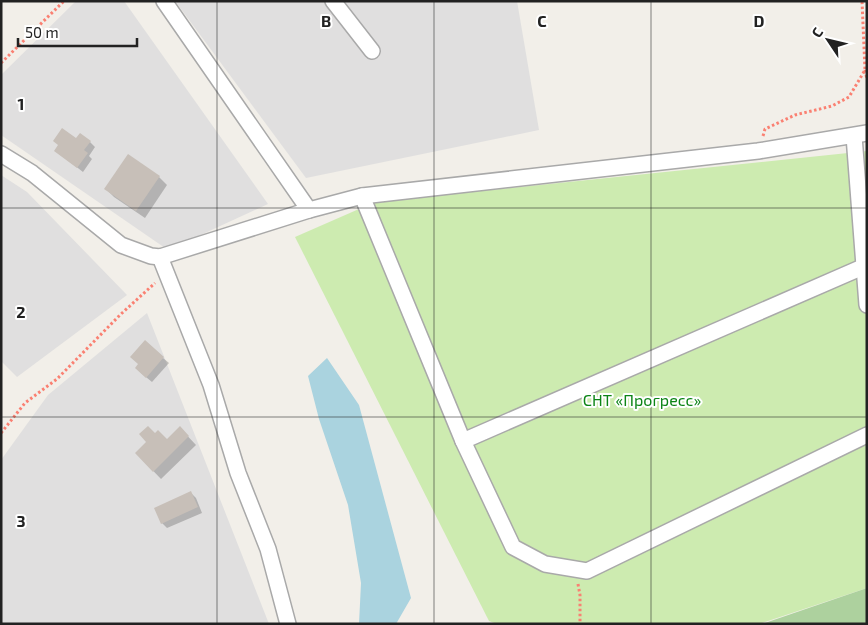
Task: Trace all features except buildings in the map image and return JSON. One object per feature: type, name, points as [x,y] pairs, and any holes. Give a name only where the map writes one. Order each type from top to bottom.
[{"type":"lane","points":[[164,1],[309,210]]},
{"type":"lane","points":[[334,1],[372,51]]},
{"type":"lane","points":[[1,154],[32,173],[122,245],[151,256],[160,257],[309,210],[362,196],[758,151],[860,135],[867,305]]},
{"type":"lane","points":[[362,196],[463,441],[513,547],[545,564],[587,571],[867,436]]},
{"type":"lane","points":[[160,257],[210,385],[238,473],[268,549],[288,624]]},
{"type":"lane","points":[[463,441],[865,266]]},
{"type":"path","points":[[1,63],[64,1]]},
{"type":"path","points":[[862,1],[867,79]]},
{"type":"path","points":[[758,151],[766,129],[795,115],[832,106],[849,97],[865,70]]},
{"type":"path","points":[[1,433],[25,403],[57,378],[121,314],[166,273]]},
{"type":"path","points":[[575,569],[580,595],[580,624]]},
{"type":"shaded area","points":[[76,1],[124,1],[268,204],[168,250],[1,135],[1,75]]},
{"type":"shaded area","points":[[175,1],[517,1],[539,130],[306,178]]},
{"type":"shaded area","points":[[1,175],[27,192],[127,295],[17,377],[1,361]]},
{"type":"shaded area","points":[[147,313],[269,624],[1,624],[1,460],[48,395]]},
{"type":"green space","name":"СНТ «Прогресс»","points":[[867,151],[867,588],[759,624],[497,624],[489,621],[295,237],[375,202]]},
{"type":"green space","points":[[867,588],[867,624],[762,624]]},
{"type":"water","points":[[327,358],[359,405],[411,598],[396,624],[359,624],[361,583],[348,505],[319,419],[308,376]]}]
